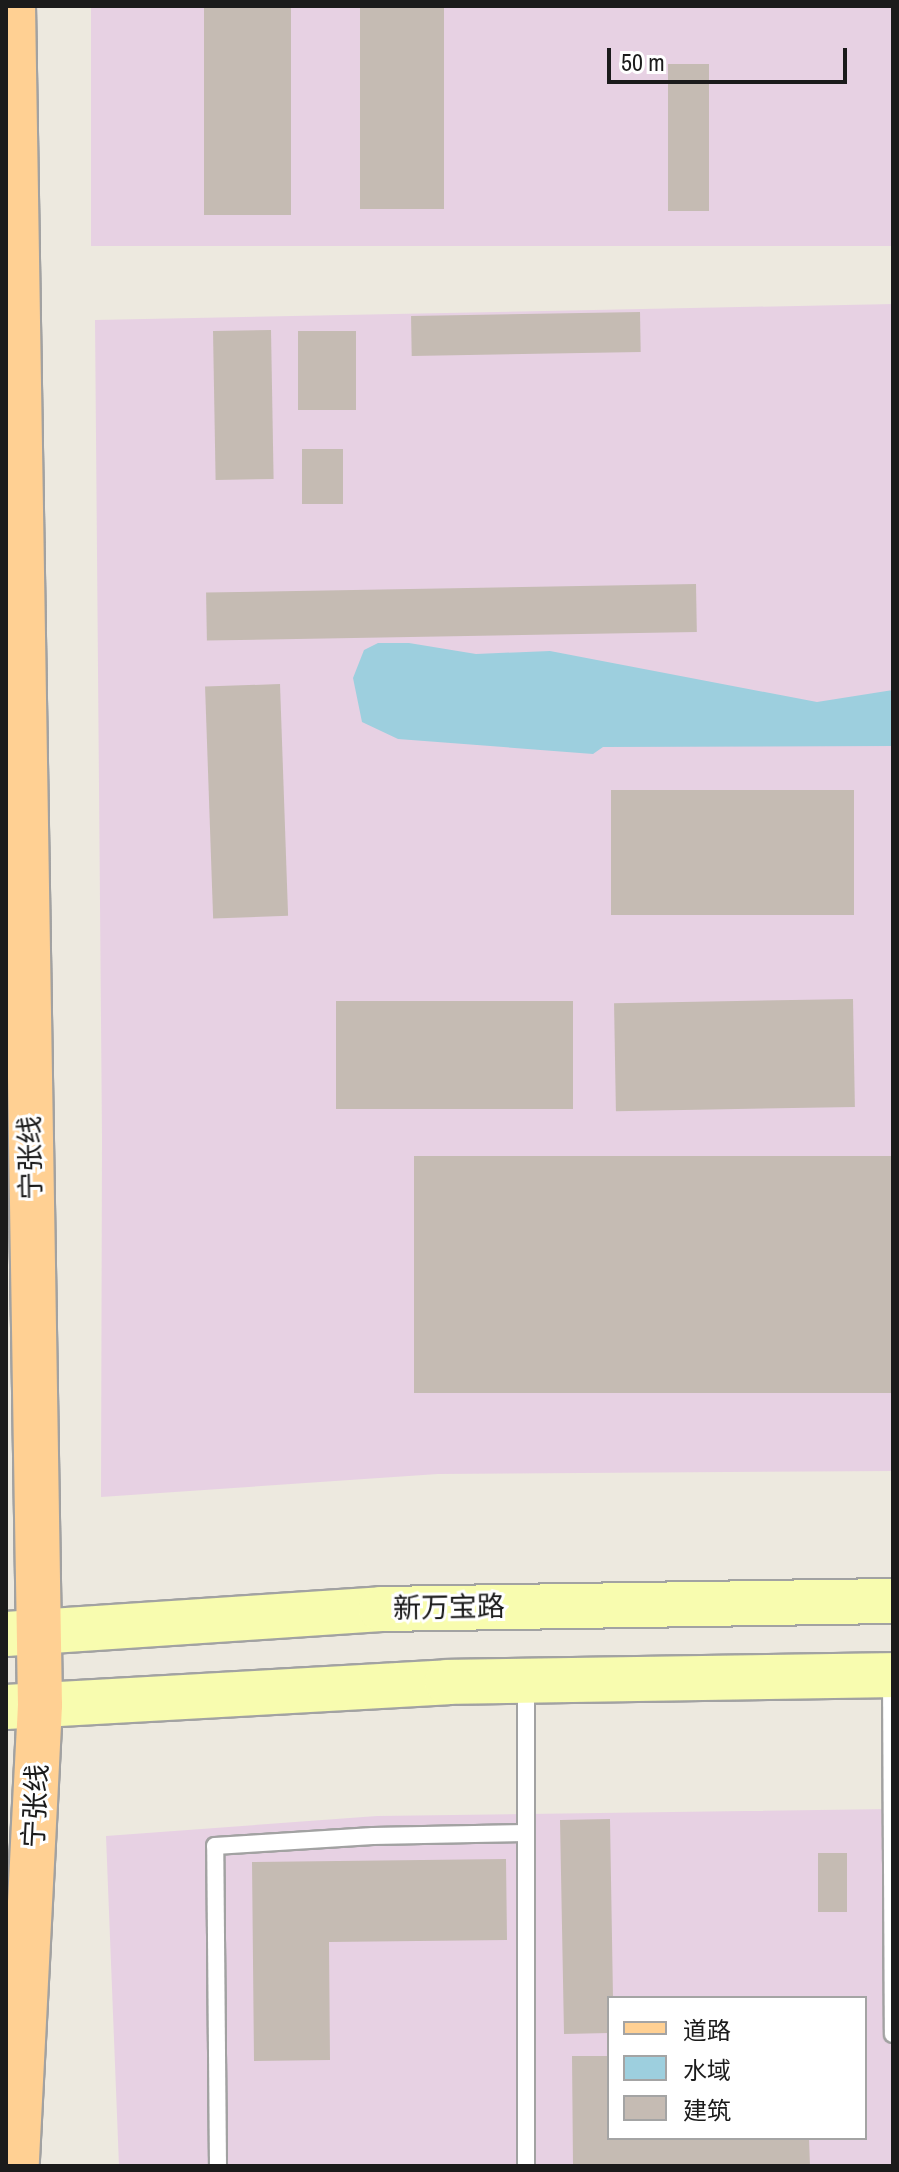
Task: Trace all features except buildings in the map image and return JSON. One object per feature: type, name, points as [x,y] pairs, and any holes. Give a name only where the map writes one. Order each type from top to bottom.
[{"type":"main road","name":"宁张线","points":[[13,6],[23,1706],[17,2166]]},
{"type":"street","name":"新万宝路","points":[[22,1633],[381,1609],[893,1601]]},
{"type":"street","points":[[23,1706],[526,1680],[892,1675]]},
{"type":"lane","points":[[892,1675],[893,2034]]},
{"type":"lane","points":[[526,1680],[526,2166]]},
{"type":"lane","points":[[218,2166],[215,1846],[373,1836],[525,1833]]},
{"type":"shaded area","points":[[91,6],[893,6],[893,246],[91,246]]},
{"type":"shaded area","points":[[893,304],[893,1471],[438,1474],[101,1497],[102,1137],[95,320]]},
{"type":"shaded area","points":[[893,1809],[893,2166],[119,2166],[106,1836],[377,1816]]},
{"type":"water","points":[[378,643],[409,643],[476,654],[550,651],[817,702],[893,690],[893,746],[603,747],[593,754],[398,739],[362,722],[353,678],[364,650]]}]
